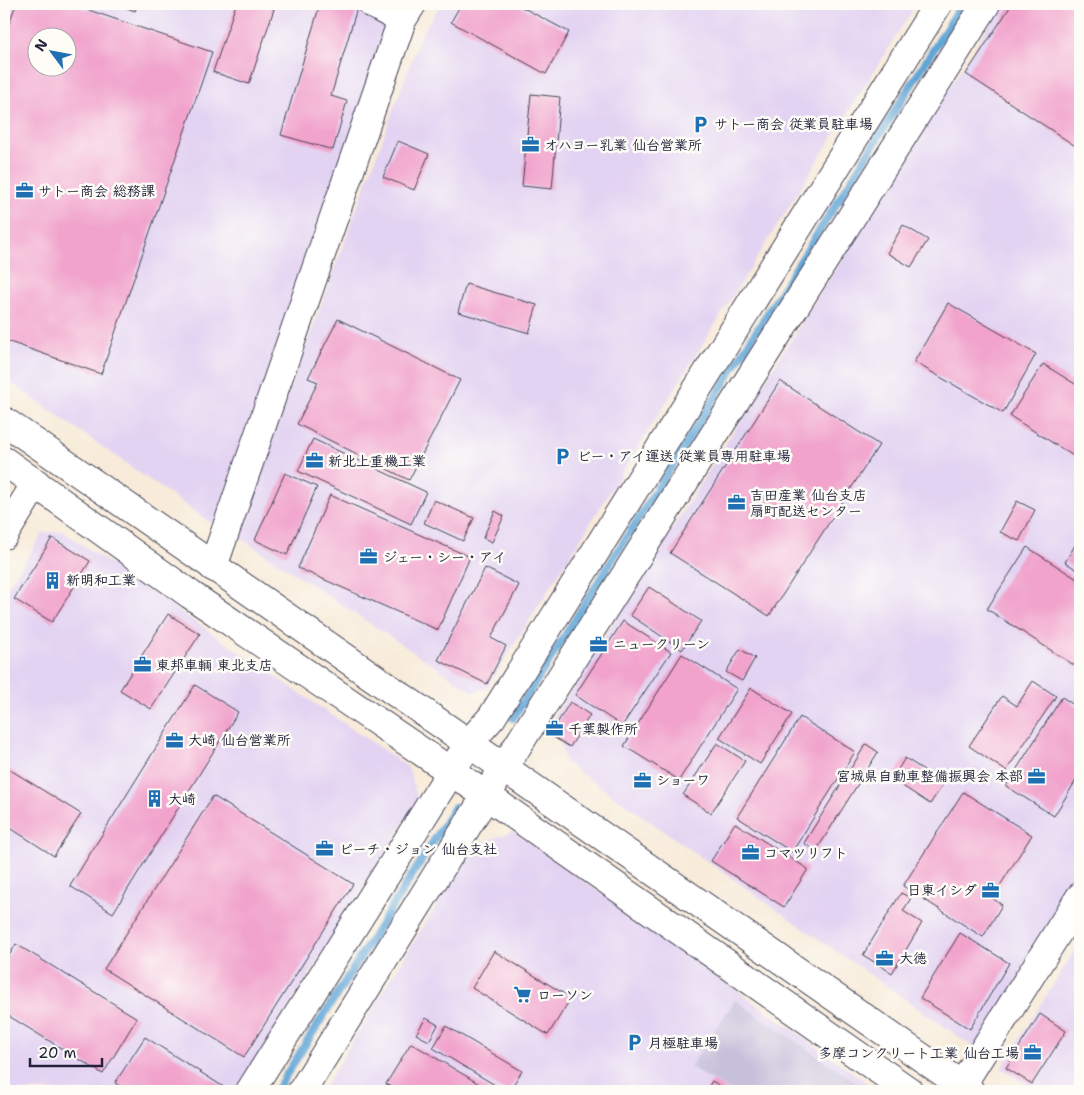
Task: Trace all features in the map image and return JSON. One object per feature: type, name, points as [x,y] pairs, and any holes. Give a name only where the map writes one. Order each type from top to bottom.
[{"type":"street","points":[[213,567],[407,12],[372,4]]},
{"type":"street","points":[[250,1091],[451,771],[469,744],[492,717],[938,4]]},
{"type":"street","points":[[302,1091],[986,4]]},
{"type":"street","points":[[4,420],[963,1089],[1080,897]]},
{"type":"street","points":[[4,460],[191,595],[451,771],[909,1091]]},
{"type":"street","points":[[4,535],[36,483]]},
{"type":"shaded area","points":[[4,4],[362,4],[386,17],[391,33],[223,515],[211,523],[4,378]]},
{"type":"shaded area","points":[[441,4],[916,4],[487,688],[474,692],[236,535],[421,35]]},
{"type":"shaded area","points":[[1002,4],[1080,4],[1080,880],[975,1048],[565,762],[554,717]]},
{"type":"shaded area","points":[[62,531],[408,767],[418,800],[237,1091],[4,1091],[4,594],[43,533]]},
{"type":"shaded area","points":[[514,831],[878,1091],[322,1091],[473,846]]},
{"type":"shaded area","points":[[1080,942],[1080,1091],[1035,1091],[1001,1068]]},
{"type":"shaded area","points":[[735,1000],[869,1091],[730,1091],[690,1067]]},
{"type":"building","points":[[16,4],[71,4],[212,52],[101,374],[4,340],[4,38]]},
{"type":"building","points":[[116,4],[138,4],[135,11]]},
{"type":"building","points":[[236,4],[260,4],[274,9],[249,84],[213,72]]},
{"type":"building","points":[[320,4],[343,4],[357,8],[331,96],[347,101],[333,150],[281,135]]},
{"type":"building","points":[[461,4],[516,4],[569,32],[546,74],[451,22]]},
{"type":"building","points":[[1012,4],[1080,4],[1080,149],[966,74]]},
{"type":"building","points":[[531,94],[560,97],[552,189],[522,186]]},
{"type":"building","points":[[398,141],[429,154],[414,190],[383,177]]},
{"type":"building","points":[[903,225],[928,240],[911,267],[887,253]]},
{"type":"building","points":[[466,284],[537,305],[529,333],[458,312]]},
{"type":"building","points":[[948,303],[1036,354],[1003,413],[914,362]]},
{"type":"building","points":[[338,319],[460,380],[409,480],[297,424],[318,382],[308,378]]},
{"type":"building","points":[[1043,364],[1080,387],[1080,460],[1010,416]]},
{"type":"building","points":[[780,381],[879,445],[769,616],[670,553]]},
{"type":"building","points":[[313,439],[426,492],[411,524],[298,471]]},
{"type":"building","points":[[285,473],[317,487],[287,555],[255,540]]},
{"type":"building","points":[[330,495],[470,557],[438,630],[298,568]]},
{"type":"building","points":[[434,500],[474,518],[463,541],[424,523]]},
{"type":"building","points":[[1017,501],[1035,510],[1019,541],[1000,532]]},
{"type":"building","points":[[495,511],[504,516],[492,542],[483,538]]},
{"type":"building","points":[[1080,537],[1080,572],[1065,562]]},
{"type":"building","name":"新明和工業","points":[[52,538],[90,561],[52,622],[14,599]]},
{"type":"building","points":[[1027,547],[1080,581],[1080,669],[987,609]]},
{"type":"building","points":[[485,568],[519,585],[491,638],[506,646],[487,684],[438,660]]},
{"type":"building","points":[[649,587],[701,621],[682,650],[630,615]]},
{"type":"building","points":[[168,614],[200,634],[151,709],[120,690]]},
{"type":"building","points":[[623,621],[671,652],[622,726],[575,695]]},
{"type":"building","points":[[740,649],[755,658],[742,681],[726,672]]},
{"type":"building","points":[[682,654],[737,689],[679,780],[624,746]]},
{"type":"building","points":[[1033,681],[1056,696],[1006,771],[969,746],[1002,696],[1017,706]]},
{"type":"building","name":"大崎","points":[[195,685],[238,712],[113,913],[70,886]]},
{"type":"building","points":[[751,688],[792,714],[760,764],[719,738]]},
{"type":"building","points":[[1062,697],[1080,709],[1080,774],[1054,816],[1006,786]]},
{"type":"building","points":[[570,702],[590,715],[570,747],[550,735]]},
{"type":"building","points":[[800,717],[855,752],[792,852],[737,817]]},
{"type":"building","points":[[717,743],[745,761],[711,813],[683,795]]},
{"type":"building","points":[[866,744],[878,752],[816,851],[804,843]]},
{"type":"building","points":[[905,758],[944,783],[930,804],[892,779]]},
{"type":"building","points":[[4,766],[81,814],[54,856],[4,824]]},
{"type":"building","points":[[963,792],[1032,835],[992,898],[1002,905],[983,937],[903,886]]},
{"type":"building","points":[[213,796],[353,884],[244,1057],[104,969]]},
{"type":"building","points":[[735,823],[808,869],[784,907],[711,861]]},
{"type":"building","points":[[901,893],[911,898],[903,911],[922,923],[892,973],[863,955]]},
{"type":"building","points":[[960,933],[1009,963],[970,1029],[920,998]]},
{"type":"building","points":[[16,944],[137,1018],[103,1074],[4,1013],[4,964]]},
{"type":"building","points":[[494,951],[571,998],[548,1035],[472,988]]},
{"type":"building","points":[[1040,1014],[1066,1031],[1032,1084],[1006,1068]]},
{"type":"building","points":[[426,1018],[438,1025],[429,1041],[416,1034]]},
{"type":"building","points":[[446,1026],[522,1071],[509,1091],[505,1091],[433,1048]]},
{"type":"building","points":[[145,1037],[230,1091],[127,1091],[115,1083]]},
{"type":"building","points":[[411,1043],[491,1091],[398,1091],[386,1084]]},
{"type":"building","points":[[712,1081],[728,1091],[706,1091]]},
{"type":"waterway","points":[[513,718],[962,4]]},
{"type":"waterway","points":[[276,1091],[455,807]]},
{"type":"place","name":"サトー商会 従業員駐車場","points":[[700,124]]},
{"type":"place","name":"オハヨー乳業 仙台営業所","points":[[530,145]]},
{"type":"place","name":"サトー商会 総務課","points":[[24,191]]},
{"type":"place","name":"ビー・アイ運送 従業員専用駐車場","points":[[563,456]]},
{"type":"place","name":"新北上重機工業","points":[[314,461]]},
{"type":"place","name":"吉田産業 仙台支店 扇町配送センター","points":[[736,503]]},
{"type":"place","name":"ジェー・シー・アイ","points":[[369,557]]},
{"type":"place","name":"新明和工業","points":[[52,580]]},
{"type":"place","name":"ニュークリーン","points":[[599,644]]},
{"type":"place","name":"東邦車輌 東北支店","points":[[142,665]]},
{"type":"place","name":"千葉製作所","points":[[554,729]]},
{"type":"place","name":"大崎 仙台営業所","points":[[174,740]]},
{"type":"place","name":"宮城県自動車整備振興会 本部","points":[[1037,776]]},
{"type":"place","name":"ショーワ","points":[[642,780]]},
{"type":"place","name":"大崎","points":[[154,799]]},
{"type":"place","name":"ピーチ・ジョン 仙台支社","points":[[325,849]]},
{"type":"place","name":"コマツリフト","points":[[750,853]]},
{"type":"place","name":"日東イシダ","points":[[991,890]]},
{"type":"place","name":"大徳","points":[[885,958]]},
{"type":"place","name":"ローソン","points":[[523,995]]},
{"type":"place","name":"月極駐車場","points":[[634,1043]]},
{"type":"place","name":"多摩コンクリート工業 仙台工場","points":[[1033,1053]]}]
